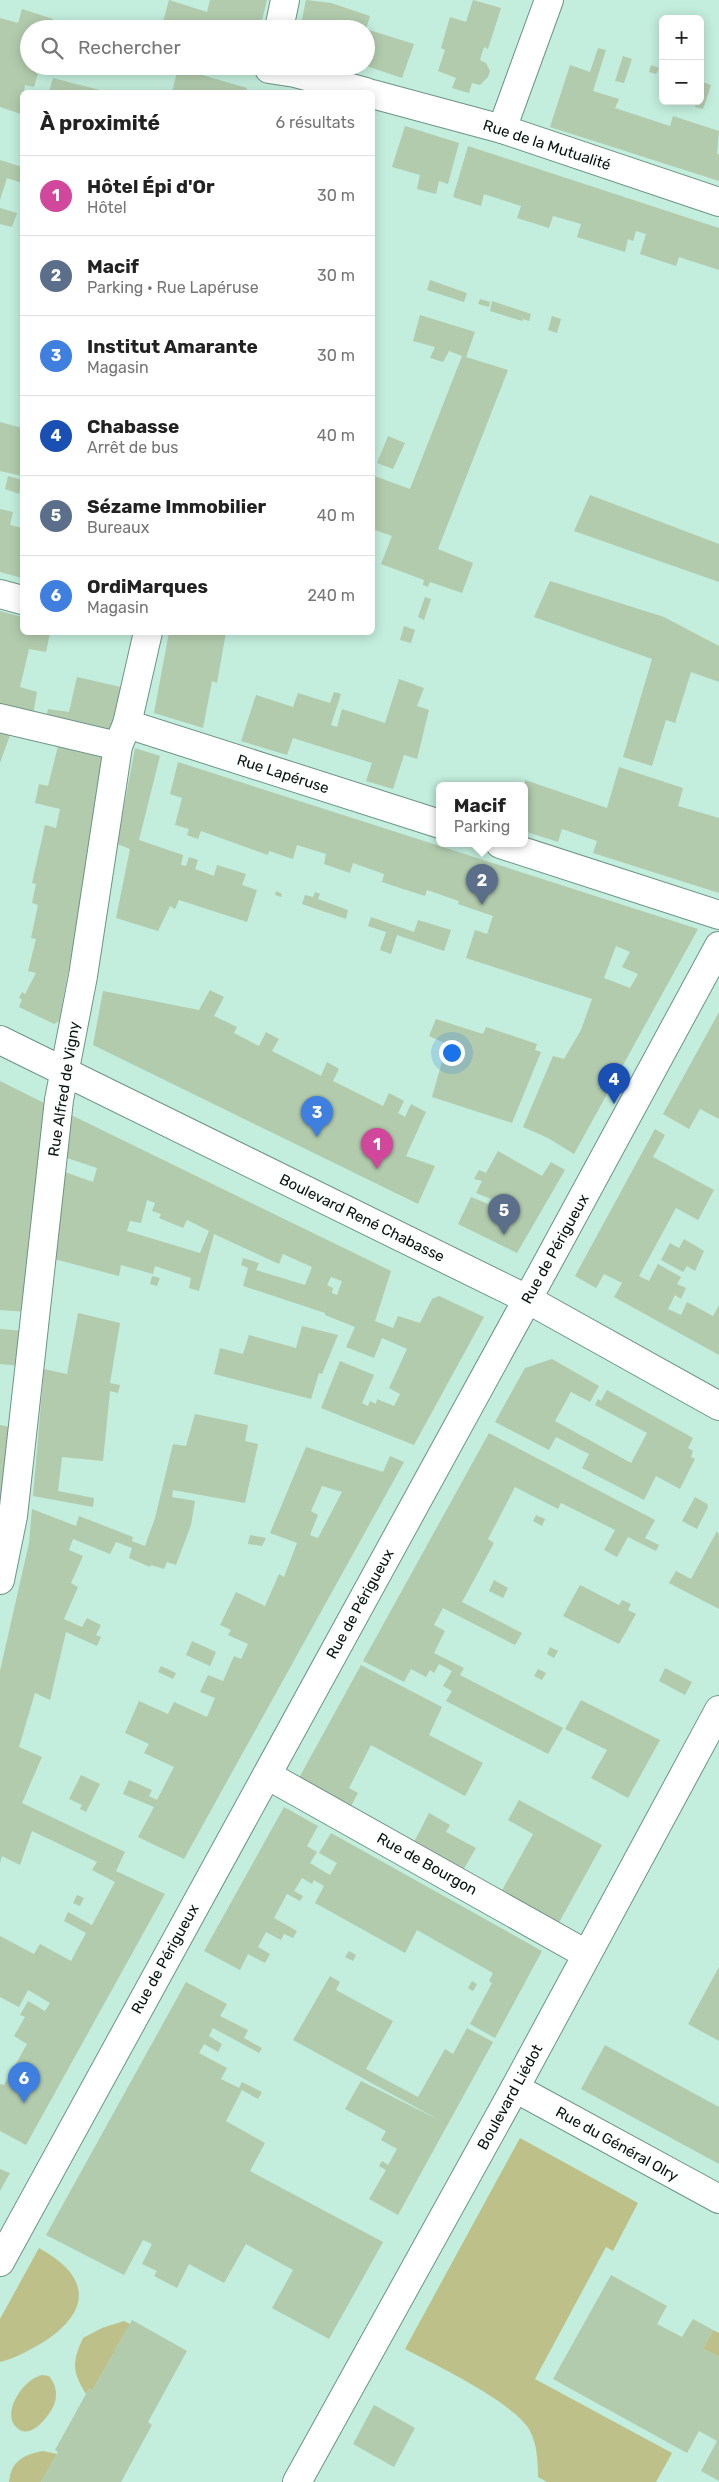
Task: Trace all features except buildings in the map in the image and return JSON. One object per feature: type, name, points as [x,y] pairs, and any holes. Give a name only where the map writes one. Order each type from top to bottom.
[{"type":"main road","points":[[280,20],[285,0]]},
{"type":"main road","points":[[502,129],[549,0]]},
{"type":"main road","points":[[302,75],[359,90]]},
{"type":"main road","name":"Rue de la Mutualité","points":[[375,95],[502,129],[719,202]]},
{"type":"main road","points":[[0,594],[20,599]]},
{"type":"main road","name":"Rue Alfred de Vigny","points":[[0,1580],[13,1516],[59,1100],[83,976],[122,735],[147,635]]},
{"type":"main road","name":"Rue Lapéruse","points":[[0,718],[122,735],[436,823]]},
{"type":"main road","points":[[509,847],[719,915]]},
{"type":"main road","name":"Rue de Périgueux","points":[[0,2262],[719,946]]},
{"type":"main road","name":"Boulevard René Chabasse","points":[[0,1040],[527,1299],[719,1406]]},
{"type":"main road","name":"Boulevard Liédot","points":[[297,2482],[515,2088],[719,1710]]},
{"type":"main road","name":"Rue de Bourgon","points":[[266,1775],[586,1954]]},
{"type":"main road","name":"Rue du Général Olry","points":[[515,2088],[719,2199]]},
{"type":"green space","points":[[520,2138],[638,2203],[613,2251],[606,2247],[535,2379],[672,2453],[656,2482],[547,2482],[538,2477],[534,2440],[529,2429],[520,2418],[472,2384],[405,2349]]},
{"type":"green space","points":[[39,2248],[68,2269],[79,2292],[78,2304],[72,2316],[61,2329],[45,2341],[18,2356],[0,2362],[0,2319]]},
{"type":"green space","points":[[124,2321],[130,2324],[92,2391],[89,2389],[86,2394],[78,2379],[75,2366],[75,2360],[83,2338],[102,2328]]},
{"type":"green space","points":[[713,2330],[719,2333],[719,2357],[703,2349]]},
{"type":"green space","points":[[49,2376],[53,2382],[56,2390],[54,2405],[43,2421],[33,2430],[21,2431],[12,2420],[13,2404],[22,2389],[29,2382],[35,2377]]},
{"type":"green space","points":[[43,2451],[57,2454],[41,2482],[9,2482],[12,2469],[19,2460]]},
{"type":"place","name":"Macif","points":[[482,905]]},
{"type":"place","name":"Chabasse","points":[[614,1104]]},
{"type":"place","name":"Institut Amarante","points":[[317,1137]]},
{"type":"place","name":"Hôtel Épi d'Or","points":[[377,1169]]},
{"type":"place","name":"Sézame Immobilier","points":[[504,1235]]},
{"type":"place","name":"OrdiMarques","points":[[24,2103]]}]
